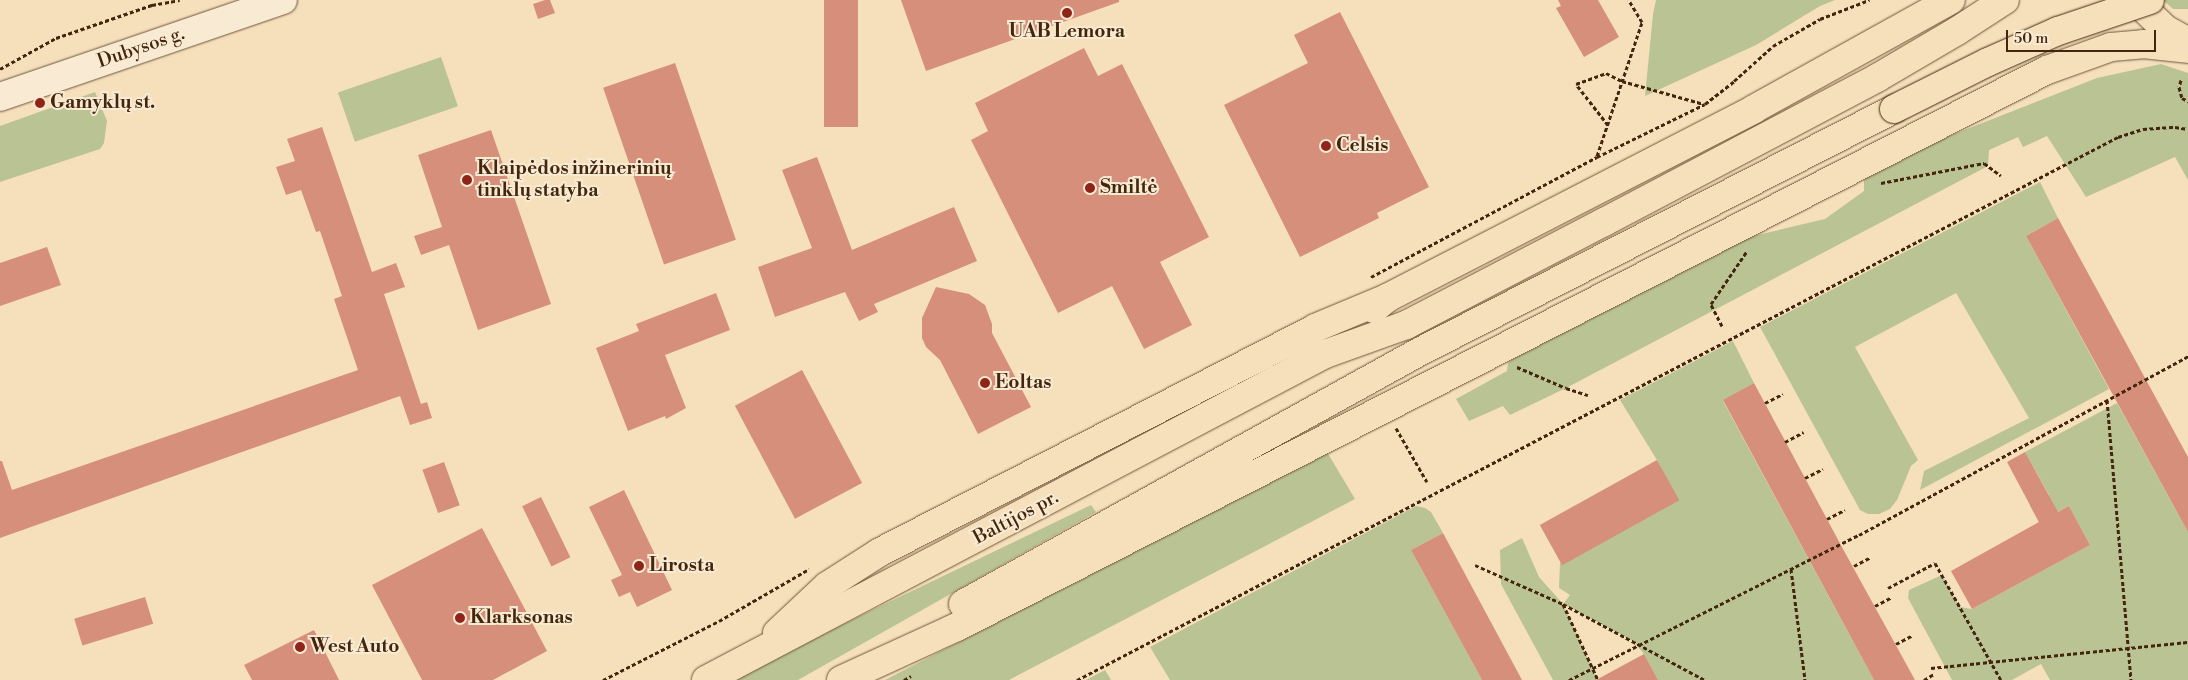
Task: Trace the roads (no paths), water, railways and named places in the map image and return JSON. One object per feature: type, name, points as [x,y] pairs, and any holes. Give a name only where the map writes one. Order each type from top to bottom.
[{"type":"main road","points":[[755,654],[827,586],[880,552],[1315,328],[1386,298],[1754,109],[1951,0]]},
{"type":"main road","points":[[1325,354],[1406,324],[1877,78],[1958,31],[2005,0]]},
{"type":"main road","points":[[2135,0],[2165,29],[2188,42]]},
{"type":"main road","points":[[877,662],[954,610],[1018,573],[1411,357],[1988,62],[2058,31],[2150,0]]},
{"type":"main road","points":[[841,680],[957,627],[2047,70],[2111,48],[2143,44],[2188,49]]},
{"type":"main road","points":[[1325,354],[1386,298]]},
{"type":"main road","name":"Baltijos pr.","points":[[706,680],[1325,354]]},
{"type":"street","name":"Dubysos g.","points":[[0,97],[283,0]]},
{"type":"place","name":"UAB Lemora","points":[[1067,13]]},
{"type":"place","name":"Gamyklų st.","points":[[40,103]]},
{"type":"place","name":"Celsis","points":[[1326,146]]},
{"type":"place","name":"Klaipėdos inžinerinių tinklų statyba","points":[[467,180]]},
{"type":"place","name":"Smiltė","points":[[1090,188]]},
{"type":"place","name":"Eoltas","points":[[985,383]]},
{"type":"place","name":"Lirosta","points":[[639,566]]},
{"type":"place","name":"Klarksonas","points":[[460,618]]},
{"type":"place","name":"West Auto","points":[[300,647]]}]
